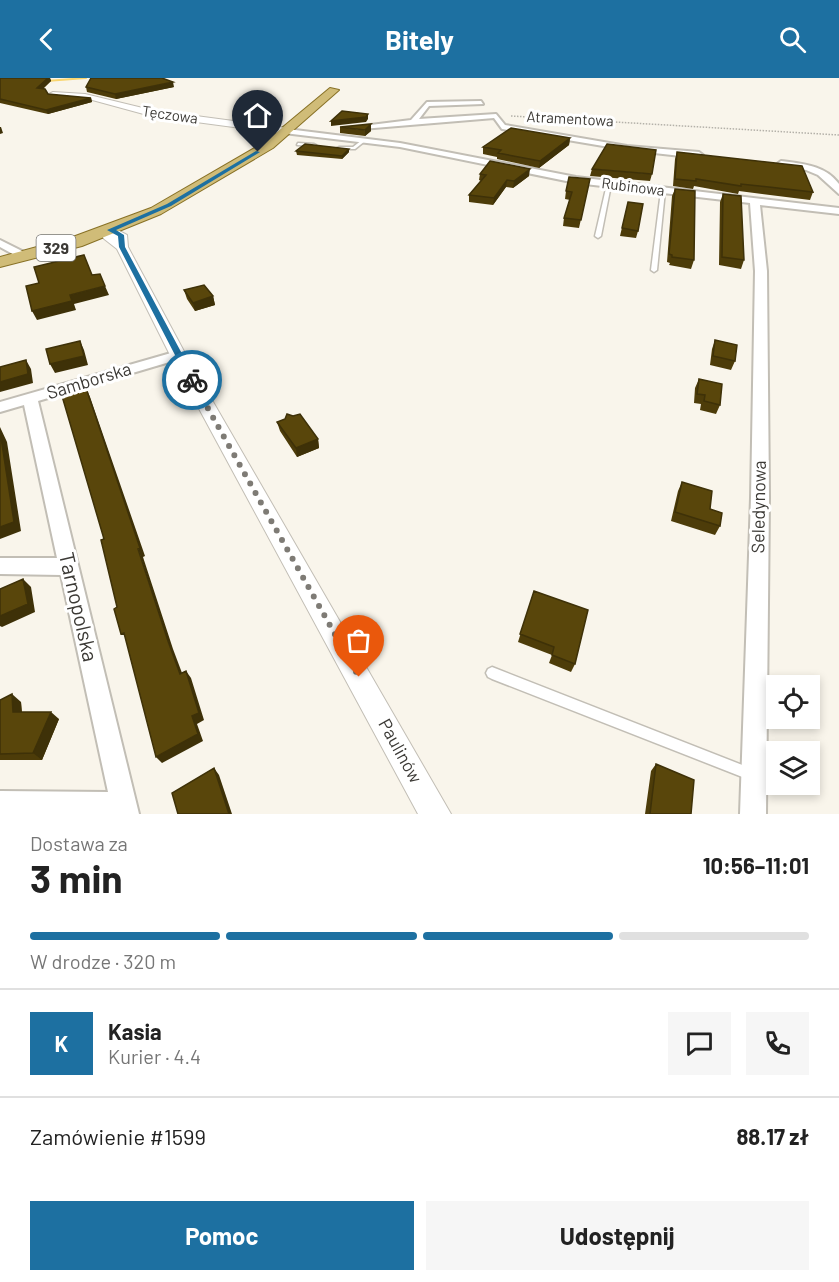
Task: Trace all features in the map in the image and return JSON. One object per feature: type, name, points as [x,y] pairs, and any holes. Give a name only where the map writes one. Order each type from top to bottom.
[{"type":"main road","name":"329","points":[[0,262],[68,244],[115,240],[240,162],[345,82]]},
{"type":"street","name":"Tęczowa","points":[[53,93],[85,96],[142,111],[284,130]]},
{"type":"street","points":[[414,121],[427,104],[481,103]]},
{"type":"street","points":[[301,134],[414,121],[496,116],[502,127],[524,132],[627,148],[714,157]]},
{"type":"street","name":"Rubinowa","points":[[284,130],[422,149],[551,176],[839,211]]},
{"type":"street","points":[[767,163],[820,172],[832,179],[839,191]]},
{"type":"street","name":"Seledynowa","points":[[753,814],[760,498],[761,271],[755,201]]},
{"type":"street","name":"Paulinów","points":[[115,240],[435,814]]},
{"type":"street","points":[[0,243],[24,256]]},
{"type":"street","name":"Samborska","points":[[0,407],[178,355]]},
{"type":"street","name":"Tarnopolska","points":[[30,399],[125,810]]},
{"type":"street","points":[[0,566],[68,567]]},
{"type":"street","points":[[0,804],[125,810]]},
{"type":"lane","points":[[337,148],[354,148],[363,141]]},
{"type":"lane","points":[[298,144],[318,146]]},
{"type":"lane","points":[[598,236],[609,184]]},
{"type":"lane","points":[[654,270],[663,191]]},
{"type":"lane","points":[[492,673],[754,776]]},
{"type":"path","name":"Atramentowa","points":[[496,116],[839,135]]},
{"type":"building","points":[[0,78],[48,78],[37,88],[45,89],[48,94],[91,98],[46,110],[0,99]]},
{"type":"building","points":[[91,78],[162,78],[173,82],[115,94],[86,87]]},
{"type":"building","points":[[342,111],[368,114],[366,117],[331,121]]},
{"type":"building","points":[[371,124],[365,130],[340,127]]},
{"type":"building","points":[[511,128],[570,138],[540,161],[498,153],[501,150],[483,147]]},
{"type":"building","points":[[305,144],[349,149],[342,156],[296,151]]},
{"type":"building","points":[[607,144],[656,150],[652,174],[592,169]]},
{"type":"building","points":[[677,152],[802,166],[813,192],[741,184],[741,186],[696,179],[696,181],[675,179]]},
{"type":"building","points":[[490,161],[530,169],[514,181],[507,180],[494,198],[469,195],[486,175],[480,174]]},
{"type":"building","points":[[569,177],[590,179],[581,220],[564,218],[572,192],[566,191]]},
{"type":"building","points":[[675,189],[695,191],[694,260],[672,257],[669,254]]},
{"type":"building","points":[[723,194],[741,196],[744,260],[722,257]]},
{"type":"building","points":[[628,202],[643,204],[638,231],[622,228]]},
{"type":"building","points":[[84,255],[92,275],[100,274],[105,286],[70,295],[72,301],[32,311],[26,286],[39,283],[34,267]]},
{"type":"building","points":[[204,285],[213,296],[193,303],[184,290]]},
{"type":"building","points":[[715,340],[737,345],[735,361],[713,356]]},
{"type":"building","points":[[80,341],[84,356],[50,364],[46,349]]},
{"type":"building","points":[[26,360],[28,374],[0,382],[0,367]]},
{"type":"building","points":[[699,379],[722,384],[720,405],[704,401],[705,395],[697,394]]},
{"type":"building","points":[[86,388],[140,548],[138,549],[168,641],[180,674],[186,671],[199,713],[192,716],[198,734],[156,757],[124,633],[121,634],[114,609],[117,607],[101,540],[104,539],[62,396]]},
{"type":"building","points":[[287,414],[293,416],[300,414],[318,439],[296,448],[277,422],[285,419]]},
{"type":"building","points":[[0,431],[14,522],[0,527]]},
{"type":"building","points":[[682,482],[712,491],[710,509],[722,513],[720,526],[675,512]]},
{"type":"building","points":[[23,579],[28,604],[0,616],[0,589]]},
{"type":"building","points":[[534,591],[588,610],[575,664],[552,655],[554,647],[520,634]]},
{"type":"building","points":[[12,694],[13,712],[51,712],[33,753],[0,754],[0,700]]},
{"type":"building","points":[[656,764],[694,780],[691,814],[650,814]]},
{"type":"building","points":[[214,768],[229,814],[178,814],[172,793]]},
{"type":"waterway","points":[[46,81],[86,78]]},
{"type":"way so far","points":[[192,380],[359,677]]},
{"type":"route","points":[[192,380],[122,247],[123,238],[117,232],[110,230],[169,205],[258,152]]}]
